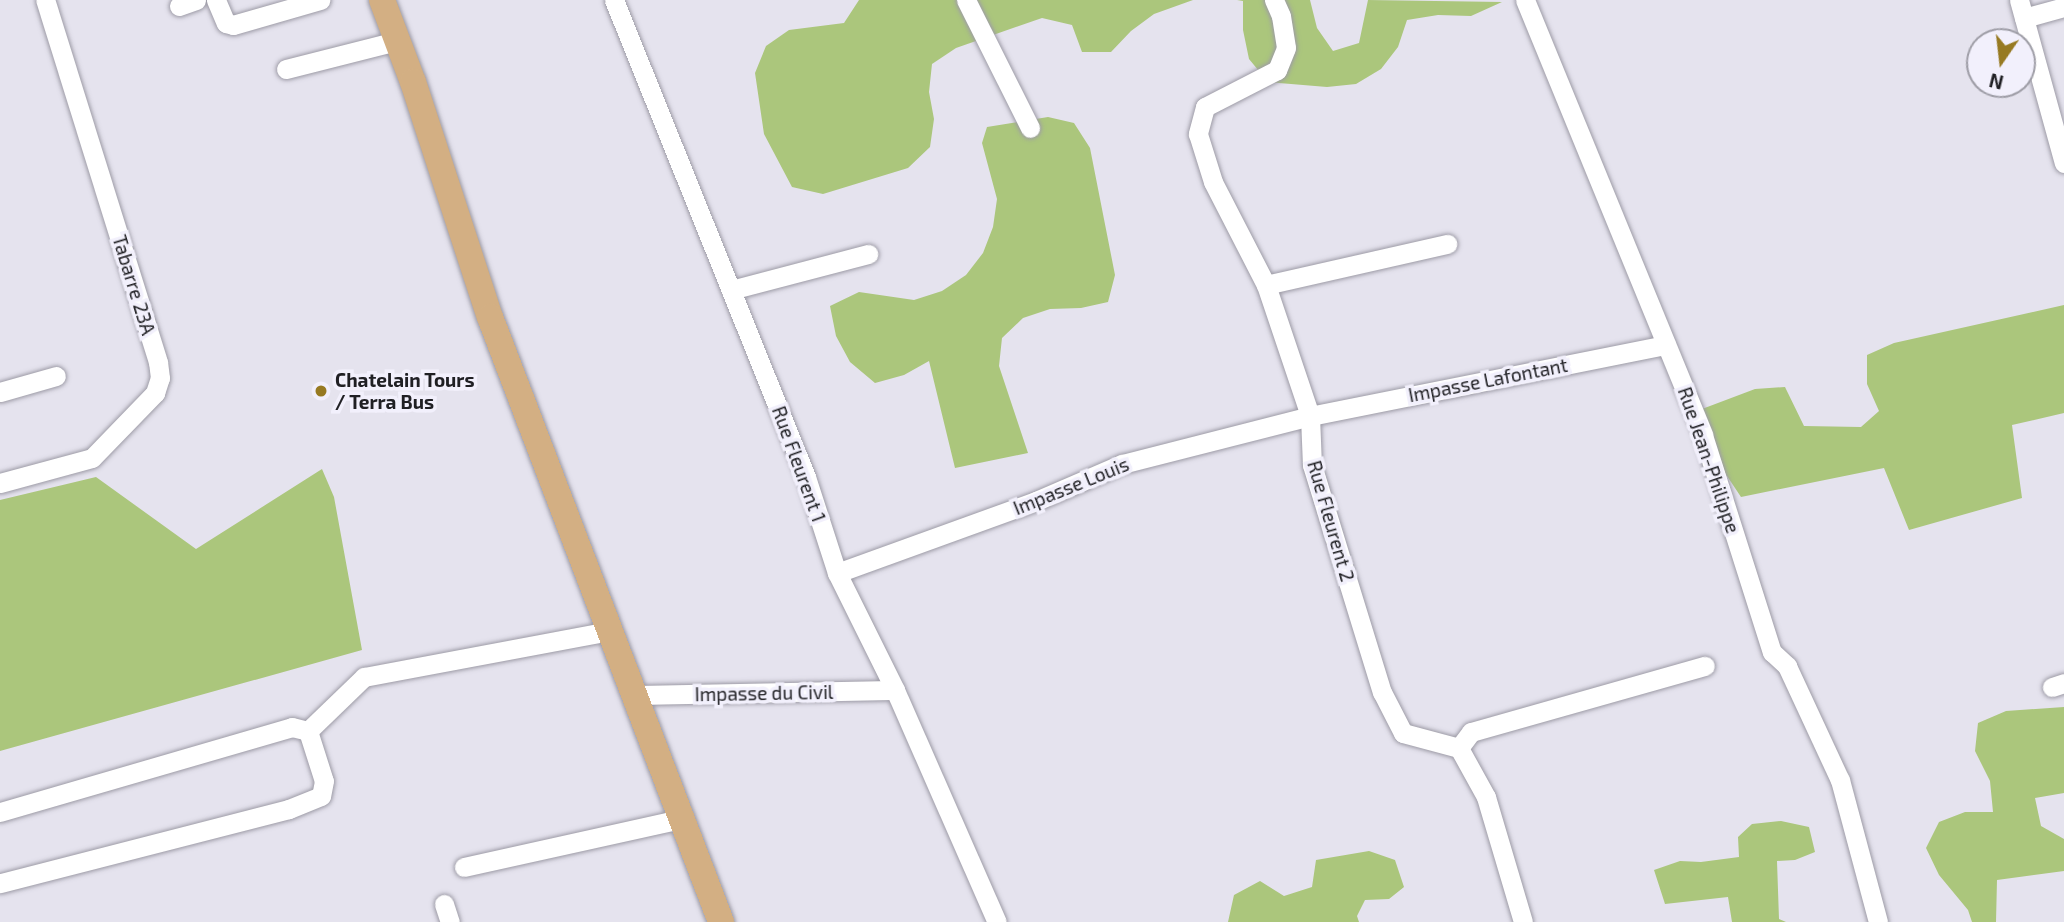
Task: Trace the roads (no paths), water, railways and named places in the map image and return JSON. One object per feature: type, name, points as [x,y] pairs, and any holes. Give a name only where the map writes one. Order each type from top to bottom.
[{"type":"main road","points":[[382,0],[489,317],[721,922]]},
{"type":"street","name":"Tabarre 23A","points":[[0,484],[92,458],[155,393],[160,378],[158,362],[45,0]]},
{"type":"street","points":[[216,0],[226,23],[233,25],[320,0]]},
{"type":"street","name":"Rue Fleurent 1","points":[[614,0],[806,477],[837,573],[895,690],[997,922]]},
{"type":"street","points":[[966,0],[1030,128]]},
{"type":"street","name":"Rue Fleurent 2","points":[[1274,0],[1281,16],[1286,48],[1277,69],[1205,107],[1198,134],[1213,182],[1266,285],[1310,416],[1312,465],[1382,692],[1403,733],[1459,748]]},
{"type":"street","name":"Rue Jean-Philippe","points":[[1525,0],[1703,435],[1772,652],[1787,666],[1840,780],[1878,922]]},
{"type":"street","points":[[2064,7],[2022,9],[2064,163]]},
{"type":"street","points":[[286,69],[397,41]]},
{"type":"street","points":[[1266,285],[1447,244]]},
{"type":"street","points":[[731,290],[868,254]]},
{"type":"street","name":"Impasse Lafontant","points":[[1310,416],[1666,345]]},
{"type":"street","points":[[0,392],[56,376]]},
{"type":"street","name":"Impasse Louis","points":[[837,573],[1036,501],[1122,464],[1310,416]]},
{"type":"street","points":[[308,732],[364,677],[609,631]]},
{"type":"street","points":[[1523,922],[1486,797],[1459,748],[1471,732],[1705,666]]},
{"type":"street","name":"Impasse du Civil","points":[[634,695],[895,690]]},
{"type":"street","points":[[0,812],[292,727],[308,732]]},
{"type":"street","points":[[0,883],[289,809],[320,796],[324,781],[308,732]]},
{"type":"street","points":[[464,867],[680,818]]},
{"type":"place","name":"Chatelain Tours / Terra Bus","points":[[321,391]]}]
